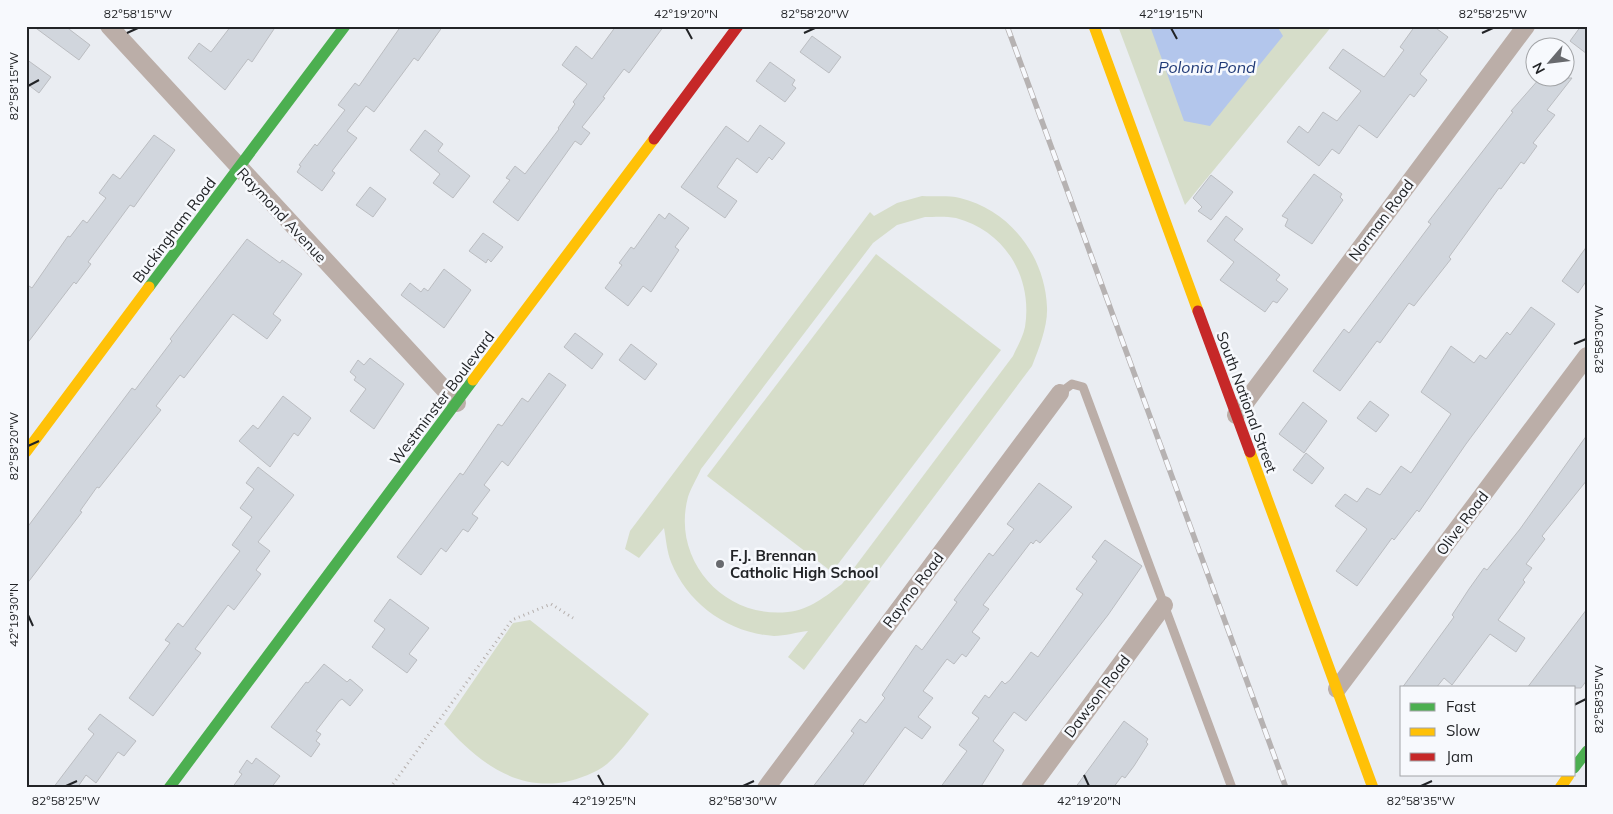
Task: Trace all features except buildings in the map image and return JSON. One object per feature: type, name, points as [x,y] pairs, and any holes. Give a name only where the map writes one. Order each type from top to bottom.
[{"type":"street","name":"Raymond Avenue","points":[[109,26],[457,403]]},
{"type":"street","name":"Buckingham Road","points":[[26,452],[345,26]]},
{"type":"street","name":"Westminster Boulevard","points":[[169,788],[738,26]]},
{"type":"street","name":"South National Street","points":[[1094,26],[1373,788]]},
{"type":"street","name":"Norman Road","points":[[1236,415],[1526,26]]},
{"type":"street","name":"Olive Road","points":[[1336,689],[1587,356]]},
{"type":"street","name":"Raymo Road","points":[[766,788],[1060,393]]},
{"type":"street","name":"Dawson Road","points":[[1030,788],[1164,605]]},
{"type":"street","points":[[1576,765],[1587,751]]},
{"type":"street","points":[[1560,788],[1568,776]]},
{"type":"lane","points":[[1060,393],[1072,384],[1083,387],[1232,788]]},
{"type":"path","points":[[390,788],[512,620],[552,604],[573,618]]},
{"type":"green space","points":[[1118,26],[1332,26],[1185,205]]},
{"type":"green space","points":[[922,196],[955,197],[978,204],[1009,224],[1022,238],[1040,270],[1045,288],[1046,322],[1032,366],[804,670],[788,657],[808,631],[778,636],[757,634],[741,629],[712,614],[699,603],[678,577],[671,562],[664,528],[639,558],[625,549],[630,531],[870,212],[874,216],[897,203]],"holes":[[[925,217],[956,218],[973,224],[989,233],[1012,259],[1020,274],[1026,308],[1025,327],[1018,346],[1013,356],[842,584],[817,602],[796,611],[765,612],[743,606],[724,595],[708,581],[695,563],[687,543],[685,520],[688,497],[692,487],[701,469],[873,243],[897,225]]]},
{"type":"green space","points":[[876,254],[1001,350],[832,572],[707,476]]},
{"type":"green space","points":[[530,620],[649,714],[607,764],[587,775],[565,782],[546,784],[529,782],[497,770],[469,750],[444,724],[513,623]]},
{"type":"water","name":"Polonia Pond","points":[[1150,26],[1277,26],[1283,36],[1210,126],[1184,121]]},
{"type":"railway","points":[[1007,26],[1286,788]]},
{"type":"traffic: fast","points":[[149,287],[345,26]]},
{"type":"traffic: fast","points":[[169,788],[473,380]]},
{"type":"traffic: fast","points":[[1576,765],[1587,751]]},
{"type":"traffic: slow","points":[[1094,26],[1198,311]]},
{"type":"traffic: slow","points":[[473,380],[654,139]]},
{"type":"traffic: slow","points":[[26,452],[149,287]]},
{"type":"traffic: slow","points":[[1250,452],[1373,788]]},
{"type":"traffic: slow","points":[[1560,788],[1568,776]]},
{"type":"traffic: jam","points":[[654,139],[738,26]]},
{"type":"traffic: jam","points":[[1198,311],[1250,452]]},
{"type":"place","name":"F.J. Brennan Catholic High School","points":[[720,564]]}]
